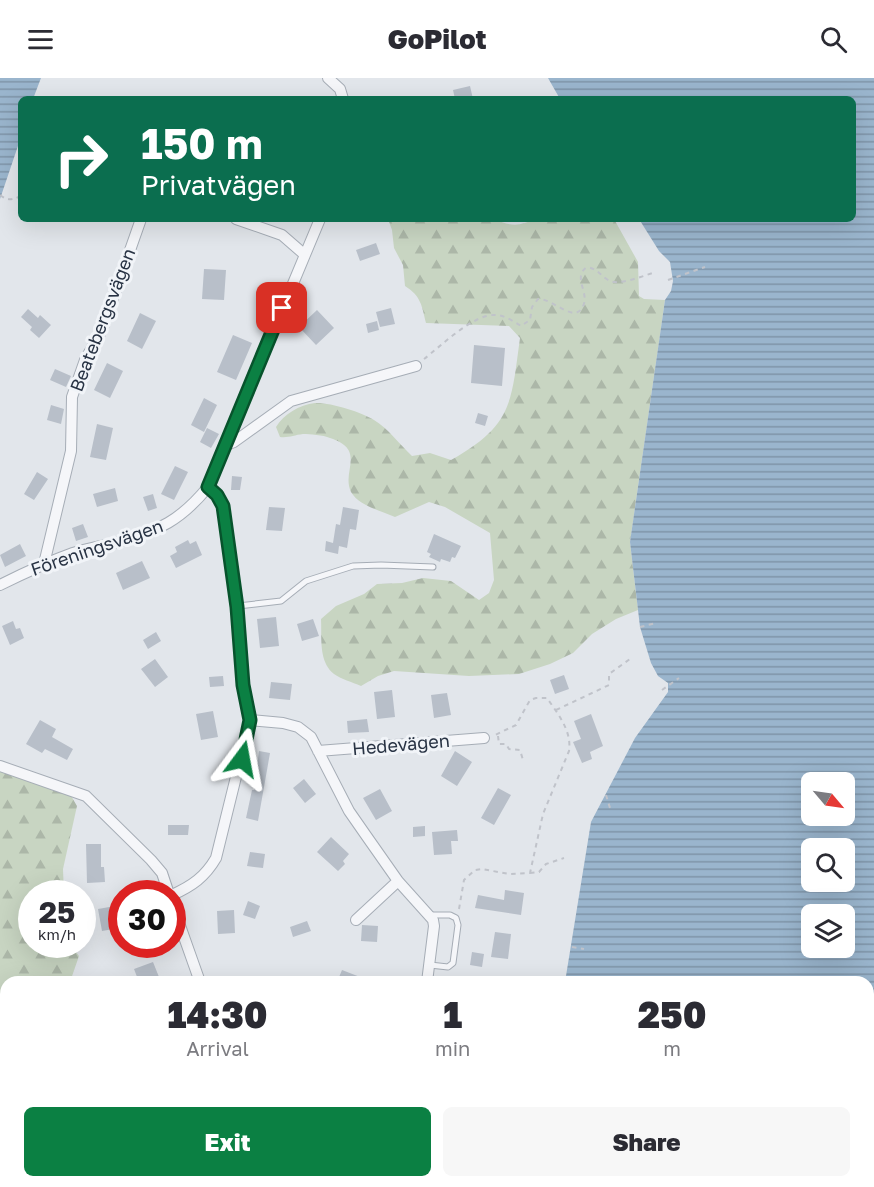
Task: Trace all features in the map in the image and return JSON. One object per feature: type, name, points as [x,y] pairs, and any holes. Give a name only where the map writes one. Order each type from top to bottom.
[{"type":"street","points":[[328,78],[340,90],[342,96]]},
{"type":"street","name":"Beatebergsvägen","points":[[44,564],[71,451],[72,397],[85,360],[102,330],[140,222]]},
{"type":"street","points":[[245,222],[282,235],[305,255]]},
{"type":"street","points":[[186,889],[208,872],[216,858],[241,765],[250,720],[243,685],[237,607],[223,506],[217,495],[208,487],[319,222]]},
{"type":"street","points":[[224,446],[234,442],[291,401],[416,366]]},
{"type":"street","name":"Föreningsvägen","points":[[0,585],[76,552],[119,542],[162,527],[193,505],[208,487]]},
{"type":"street","points":[[250,720],[298,727],[311,737],[349,811],[398,881],[429,915],[434,926],[428,976]]},
{"type":"street","name":"Hedevägen","points":[[318,751],[484,738]]},
{"type":"street","points":[[0,766],[86,796],[151,860],[165,880]]},
{"type":"street","points":[[356,920],[398,881]]},
{"type":"street","points":[[186,942],[198,976]]},
{"type":"lane","points":[[237,607],[281,601],[306,581],[353,566],[433,567]]},
{"type":"lane","points":[[429,915],[450,915],[456,918],[458,925],[453,963],[448,967],[429,965]]},
{"type":"path","points":[[0,195],[13,200],[18,198]]},
{"type":"path","points":[[416,366],[473,321],[484,316],[495,315],[508,318],[521,326],[525,325],[530,320],[532,307],[538,299],[544,298],[571,314],[577,313],[583,309],[586,299],[580,277],[582,270],[587,267],[599,271],[610,282],[617,283],[656,272]]},
{"type":"path","points":[[668,280],[705,267]]},
{"type":"path","points":[[640,627],[656,623]]},
{"type":"path","points":[[556,710],[609,685],[609,674],[630,659]]},
{"type":"path","points":[[662,690],[678,678]]},
{"type":"path","points":[[484,738],[497,735],[516,725],[530,700],[547,698],[556,710],[570,741],[569,752],[543,814],[530,873]]},
{"type":"path","points":[[497,735],[499,744],[506,744],[509,749],[520,750],[523,760]]},
{"type":"path","points":[[606,795],[610,808]]},
{"type":"path","points":[[456,918],[461,905],[464,880],[476,870],[509,874],[539,872],[546,864],[564,858]]},
{"type":"path","points":[[572,947],[584,949]]},
{"type":"green space","points":[[389,222],[502,222],[514,225],[526,222],[616,222],[638,262],[639,296],[644,299],[665,300],[630,542],[638,610],[616,619],[592,634],[573,653],[550,664],[519,674],[469,676],[394,671],[378,676],[361,686],[334,674],[325,662],[321,619],[336,606],[364,594],[377,584],[402,583],[423,578],[451,581],[479,600],[489,593],[494,580],[490,533],[445,507],[429,502],[395,517],[365,504],[351,492],[350,455],[341,443],[313,434],[280,437],[276,427],[283,418],[298,408],[315,403],[328,404],[354,411],[379,423],[412,456],[430,453],[451,460],[487,435],[498,423],[511,396],[520,338],[509,326],[426,323],[418,298],[405,286],[403,265],[394,248]]},
{"type":"green space","points":[[0,762],[66,787],[77,806],[63,869],[63,880],[18,880],[18,958],[78,958],[72,976],[0,976]]},
{"type":"water","points":[[0,78],[41,78],[34,96],[18,96],[18,146],[0,199]]},
{"type":"water","points":[[548,78],[874,78],[874,976],[566,976],[591,822],[635,738],[668,692],[668,683],[658,676],[651,663],[640,627],[630,542],[665,300],[671,291],[673,281],[670,262],[659,251],[641,222],[856,222],[856,96],[558,96]]},
{"type":"building","points":[[470,86],[472,96],[454,96],[453,90]]},
{"type":"building","points":[[376,243],[380,254],[360,261],[356,250]]},
{"type":"building","points":[[204,269],[226,270],[224,300],[202,299]]},
{"type":"building","points":[[391,308],[395,324],[380,327],[376,312]]},
{"type":"building","points":[[28,309],[38,318],[40,315],[51,325],[39,338],[30,330],[32,327],[21,317]]},
{"type":"building","points":[[317,310],[334,328],[316,345],[299,327]]},
{"type":"building","points":[[140,313],[156,321],[142,349],[127,341]]},
{"type":"building","points":[[377,321],[379,330],[368,333],[366,324]]},
{"type":"building","points":[[233,335],[252,343],[236,380],[217,372]]},
{"type":"building","points":[[474,345],[505,348],[502,386],[471,383]]},
{"type":"building","points":[[107,363],[123,371],[110,398],[94,390]]},
{"type":"building","points":[[55,369],[71,376],[66,387],[50,380]]},
{"type":"building","points":[[204,398],[217,405],[204,432],[191,425]]},
{"type":"building","points":[[51,405],[64,409],[61,424],[47,420]]},
{"type":"building","points":[[478,413],[488,416],[485,426],[475,423]]},
{"type":"building","points":[[97,424],[113,428],[106,460],[90,457]]},
{"type":"building","points":[[207,428],[219,434],[211,448],[200,442]]},
{"type":"building","points":[[175,466],[188,472],[174,500],[161,494]]},
{"type":"building","points":[[37,472],[48,479],[34,500],[24,494]]},
{"type":"building","points":[[232,476],[242,477],[240,490],[231,490]]},
{"type":"building","points":[[115,488],[118,501],[97,507],[93,494]]},
{"type":"building","points":[[153,494],[157,508],[148,511],[143,497]]},
{"type":"building","points":[[269,507],[285,508],[282,531],[266,530]]},
{"type":"building","points":[[343,507],[359,510],[356,530],[350,529],[347,548],[339,546],[338,554],[325,551],[326,541],[333,543],[336,524],[340,525]]},
{"type":"building","points":[[83,524],[88,537],[76,541],[72,528]]},
{"type":"building","points":[[434,534],[461,546],[455,558],[452,557],[450,562],[441,559],[440,562],[429,557],[431,554],[427,552]]},
{"type":"building","points":[[188,540],[190,544],[196,541],[202,555],[176,568],[170,556],[177,552],[175,547]]},
{"type":"building","points":[[20,544],[26,556],[5,567],[0,555]]},
{"type":"building","points":[[142,561],[150,578],[123,590],[116,573]]},
{"type":"building","points":[[276,617],[279,646],[260,648],[257,619]]},
{"type":"building","points":[[313,619],[319,636],[302,641],[297,624]]},
{"type":"building","points":[[13,621],[16,629],[20,628],[24,638],[10,645],[2,626]]},
{"type":"building","points":[[156,632],[161,641],[148,649],[143,640]]},
{"type":"building","points":[[155,659],[168,677],[155,687],[141,669]]},
{"type":"building","points":[[564,675],[569,689],[555,694],[550,680]]},
{"type":"building","points":[[223,676],[224,686],[210,687],[209,677]]},
{"type":"building","points":[[271,682],[292,684],[290,700],[269,698]]},
{"type":"building","points":[[392,690],[395,717],[377,719],[374,692]]},
{"type":"building","points":[[447,693],[451,715],[434,718],[431,695]]},
{"type":"building","points":[[213,711],[218,737],[201,740],[196,714]]},
{"type":"building","points":[[591,714],[603,746],[590,752],[592,759],[582,763],[573,742],[581,739],[574,721]]},
{"type":"building","points":[[367,719],[369,732],[348,733],[347,721]]},
{"type":"building","points":[[40,720],[56,729],[52,737],[73,749],[67,760],[45,749],[42,753],[26,744]]},
{"type":"building","points":[[259,751],[270,753],[258,821],[246,818],[252,790],[254,790]]},
{"type":"building","points":[[455,751],[472,762],[457,786],[441,776]]},
{"type":"building","points":[[304,779],[316,794],[305,803],[293,788]]},
{"type":"building","points":[[498,788],[511,795],[494,825],[481,818]]},
{"type":"building","points":[[380,789],[392,811],[376,820],[363,798]]},
{"type":"building","points":[[168,825],[189,825],[188,835],[168,835]]},
{"type":"building","points":[[425,826],[425,836],[413,837],[413,827]]},
{"type":"building","points":[[457,830],[458,841],[451,841],[452,854],[434,855],[432,832]]},
{"type":"building","points":[[331,837],[349,854],[343,861],[345,864],[338,871],[317,852]]},
{"type":"building","points":[[86,844],[101,844],[101,867],[104,867],[105,882],[87,880]]},
{"type":"building","points":[[250,852],[265,854],[263,868],[247,866]]},
{"type":"building","points":[[505,890],[524,893],[521,915],[475,908],[478,895],[504,900]]},
{"type":"building","points":[[248,901],[260,906],[255,919],[243,915]]},
{"type":"building","points":[[108,907],[108,930],[102,931],[98,909]]},
{"type":"building","points":[[234,910],[235,933],[218,934],[217,911]]},
{"type":"building","points":[[307,921],[311,931],[293,937],[290,927]]},
{"type":"building","points":[[362,925],[378,926],[377,942],[361,941]]},
{"type":"building","points":[[495,932],[511,934],[508,959],[491,957]]},
{"type":"building","points":[[472,952],[484,954],[482,967],[470,965]]},
{"type":"building","points":[[153,962],[159,976],[137,976],[134,969]]},
{"type":"building","points":[[342,970],[358,976],[340,976]]},
{"type":"route","points":[[242,759],[250,720],[243,685],[237,607],[223,506],[217,495],[208,487],[282,308]]}]
